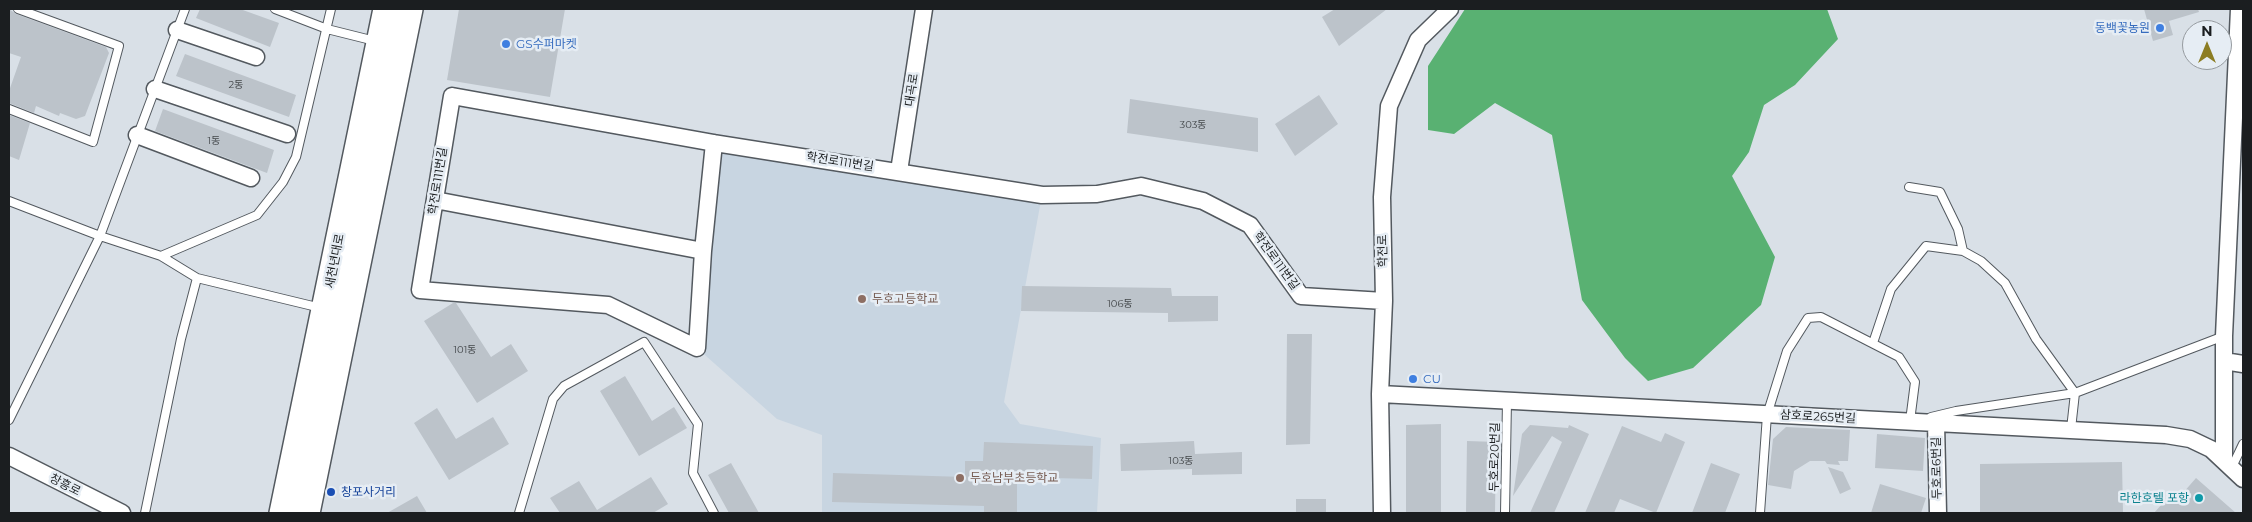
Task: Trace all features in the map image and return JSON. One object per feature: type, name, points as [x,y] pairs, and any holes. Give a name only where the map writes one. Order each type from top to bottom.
[{"type":"main road","name":"새천년대로","points":[[282,513],[296,456],[386,9]]},
{"type":"main road","name":"새천년대로","points":[[308,507],[410,9]]},
{"type":"main road","points":[[296,456],[301,473],[298,499],[308,507]]},
{"type":"street","name":"대곡로","points":[[899,171],[924,9]]},
{"type":"street","name":"학전로","points":[[1382,513],[1380,394],[1384,301],[1382,197],[1389,106],[1418,40],[1450,9]]},
{"type":"street","points":[[2228,463],[2224,336],[2239,9]]},
{"type":"street","points":[[177,30],[256,57]]},
{"type":"street","points":[[155,89],[287,134]]},
{"type":"street","name":"학전로111번길","points":[[703,250],[697,348],[608,305],[420,290],[452,96],[714,143],[1042,195],[1097,194],[1141,186],[1204,201],[1250,225],[1301,296],[1384,301]]},
{"type":"street","points":[[137,136],[251,178]]},
{"type":"street","points":[[435,200],[703,250],[714,143]]},
{"type":"street","points":[[2224,361],[2243,364]]},
{"type":"street","name":"삼호로265번길","points":[[1380,394],[2180,436],[2211,449],[2243,478]]},
{"type":"street","name":"두호로6번길","points":[[1936,423],[1938,513]]},
{"type":"street","name":"창흥로","points":[[9,456],[122,513]]},
{"type":"lane","points":[[9,109],[93,142],[119,46],[18,9]]},
{"type":"lane","points":[[9,420],[100,236],[185,9]]},
{"type":"lane","points":[[275,9],[327,29],[379,42]]},
{"type":"lane","points":[[161,256],[257,215],[283,182],[296,157],[331,9]]},
{"type":"lane","points":[[1909,187],[1940,192],[1958,228],[1963,251]]},
{"type":"lane","points":[[9,201],[100,236],[161,256],[197,278],[325,309]]},
{"type":"lane","points":[[1873,343],[1891,289],[1926,246],[1963,251],[1981,261],[2005,282],[2036,339],[2075,393],[2071,429]]},
{"type":"lane","points":[[145,513],[181,339],[197,278]]},
{"type":"lane","points":[[1760,513],[1767,415],[1784,358],[1792,341],[1808,318],[1821,317],[1898,357],[1915,382],[1909,421],[1956,411],[2075,393],[2224,336]]},
{"type":"lane","points":[[519,513],[553,400],[564,386],[644,342],[698,424],[692,473],[714,513]]},
{"type":"lane","name":"두호로20번길","points":[[1505,513],[1508,401]]},
{"type":"lane","points":[[2228,463],[2243,444]]},
{"type":"shaded area","name":"두호고등학교","points":[[714,143],[1042,195],[1004,402],[1020,424],[1101,438],[1097,513],[822,513],[822,435],[777,419],[697,348]]},
{"type":"green space","points":[[1465,9],[1827,9],[1838,39],[1795,85],[1764,105],[1749,152],[1732,176],[1775,257],[1761,305],[1693,368],[1648,381],[1625,358],[1582,300],[1552,135],[1495,103],[1454,134],[1428,130],[1428,66]]},
{"type":"building","points":[[9,9],[16,14],[106,47],[109,53],[85,116],[76,119],[60,113],[59,116],[36,106],[34,113],[9,103],[9,91],[21,57],[9,53]]},
{"type":"building","points":[[200,9],[240,9],[279,23],[270,47],[196,18]]},
{"type":"building","name":"GS수퍼마켓","points":[[459,9],[565,9],[550,97],[447,80]]},
{"type":"building","points":[[1335,9],[1387,9],[1339,46],[1322,17]]},
{"type":"building","name":"동백꽃농원","points":[[2144,9],[2198,9],[2199,12],[2169,21],[2173,35],[2153,41]]},
{"type":"building","points":[[185,54],[296,95],[289,117],[176,76]]},
{"type":"building","points":[[1319,95],[1338,124],[1295,156],[1275,124]]},
{"type":"building","points":[[1130,99],[1258,118],[1258,152],[1127,133]]},
{"type":"building","points":[[163,109],[274,150],[267,173],[155,131]]},
{"type":"building","points":[[9,115],[30,123],[19,160],[9,156]]},
{"type":"building","points":[[1022,286],[1171,288],[1172,296],[1218,296],[1218,321],[1168,322],[1168,313],[1021,311]]},
{"type":"building","points":[[456,303],[491,357],[511,344],[528,371],[477,403],[424,321]]},
{"type":"building","points":[[1287,334],[1312,334],[1310,444],[1286,445]]},
{"type":"building","points":[[625,376],[652,421],[674,407],[687,428],[639,456],[600,391]]},
{"type":"building","points":[[437,408],[456,439],[493,417],[509,444],[449,480],[414,423]]},
{"type":"building","points":[[1441,424],[1441,513],[1406,513],[1406,425]]},
{"type":"building","points":[[1530,425],[1568,428],[1569,425],[1589,434],[1554,513],[1530,513],[1562,442],[1552,436],[1513,496],[1522,434]]},
{"type":"building","points":[[1622,426],[1661,442],[1665,433],[1685,442],[1656,513],[1620,499],[1614,513],[1585,513]]},
{"type":"building","points":[[1786,427],[1850,430],[1848,461],[1838,461],[1840,465],[1827,464],[1825,461],[1810,461],[1794,471],[1791,489],[1768,485],[1773,439]]},
{"type":"building","points":[[1877,434],[1925,438],[1923,471],[1875,468]]},
{"type":"building","points":[[1194,441],[1195,454],[1242,452],[1242,474],[1192,475],[1192,469],[1121,471],[1120,444]]},
{"type":"building","points":[[1467,441],[1496,442],[1495,513],[1466,513]]},
{"type":"building","points":[[984,442],[1093,446],[1092,479],[1017,477],[1017,513],[984,513],[984,506],[832,502],[833,473],[965,477],[965,461],[983,461]]},
{"type":"building","points":[[2122,462],[2123,513],[1980,513],[1980,464]]},
{"type":"building","points":[[731,463],[759,513],[729,513],[708,475]]},
{"type":"building","points":[[1711,463],[1740,474],[1725,513],[1692,513]]},
{"type":"building","points":[[1828,467],[1843,472],[1851,489],[1840,494]]},
{"type":"building","points":[[651,477],[668,504],[653,513],[560,513],[550,498],[579,481],[597,510]]},
{"type":"building","name":"라한호텔 포항","points":[[2196,478],[2236,513],[2154,513],[2170,495],[2176,501]]},
{"type":"building","points":[[1880,484],[1926,498],[1921,513],[1871,513]]},
{"type":"building","points":[[417,496],[427,513],[387,513]]},
{"type":"building","points":[[1296,499],[1326,499],[1326,513],[1296,513]]},
{"type":"place","name":"동백꽃농원","points":[[2160,28]]},
{"type":"place","name":"GS수퍼마켓","points":[[506,44]]},
{"type":"place","name":"두호고등학교","points":[[862,299]]},
{"type":"place","name":"CU","points":[[1413,379]]},
{"type":"place","name":"두호남부초등학교","points":[[960,478]]},
{"type":"place","name":"창포사거리","points":[[331,492]]},
{"type":"place","name":"라한호텔 포항","points":[[2199,498]]}]
